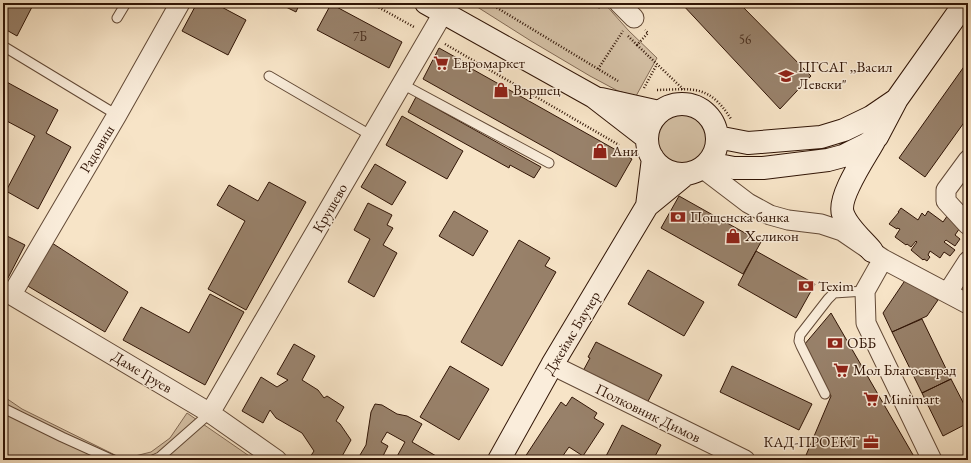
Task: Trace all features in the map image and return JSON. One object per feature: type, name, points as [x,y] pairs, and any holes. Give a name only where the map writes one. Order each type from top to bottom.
[{"type":"street","name":"Радовиш","points":[[7,292],[118,115],[180,3]]},
{"type":"street","points":[[619,3],[628,25]]},
{"type":"street","points":[[878,255],[845,218],[841,207],[844,195],[897,99],[965,3]]},
{"type":"street","name":"Крушево","points":[[210,413],[430,36],[440,6]]},
{"type":"street","points":[[440,6],[594,97],[650,148],[659,165],[676,173],[698,168],[750,169],[828,160],[856,151],[877,137]]},
{"type":"street","points":[[594,97],[659,112]]},
{"type":"street","points":[[647,206],[651,124],[659,112],[669,106],[680,104],[691,105],[701,109],[715,126],[726,130],[748,143],[821,137],[844,130],[871,117],[897,99]]},
{"type":"street","points":[[647,206],[713,155],[716,146],[726,130]]},
{"type":"street","points":[[968,160],[946,190],[946,201],[968,226]]},
{"type":"street","points":[[698,168],[748,203],[770,215],[788,220],[821,224],[842,231],[878,255],[968,304]]},
{"type":"street","name":"Джеймс Баучер","points":[[498,460],[552,365],[647,206]]},
{"type":"street","points":[[878,255],[865,291],[866,323],[932,460]]},
{"type":"street","points":[[948,292],[968,261]]},
{"type":"street","name":"Даме Груев","points":[[7,292],[210,413],[277,460]]},
{"type":"street","name":"Полковник Димов","points":[[552,365],[745,460]]},
{"type":"lane","points":[[117,18],[126,3]]},
{"type":"lane","points":[[3,46],[118,115]]},
{"type":"lane","points":[[269,76],[372,136]]},
{"type":"lane","points":[[402,84],[549,163]]},
{"type":"lane","points":[[825,394],[801,346],[799,341],[800,335],[828,299],[834,294],[865,291]]},
{"type":"lane","points":[[3,408],[113,460]]},
{"type":"lane","points":[[154,460],[160,457],[210,413]]},
{"type":"path","points":[[371,3],[619,145]]},
{"type":"path","points":[[489,3],[621,84]]},
{"type":"path","points":[[598,69],[628,25]]},
{"type":"path","points":[[637,45],[683,89]]},
{"type":"path","points":[[643,90],[657,64]]},
{"type":"path","points":[[639,90],[683,89],[706,92],[726,112],[726,130]]},
{"type":"path","points":[[3,456],[12,460]]},
{"type":"shaded area","points":[[471,3],[604,3],[629,31],[657,58],[636,96],[618,91],[531,41]]},
{"type":"shaded area","points":[[682,110],[693,112],[706,123],[709,128],[711,139],[709,150],[698,163],[693,166],[682,168],[671,166],[658,155],[655,150],[653,139],[655,128],[666,115],[671,112]]},
{"type":"shaded area","points":[[3,396],[22,409],[117,456],[135,456],[151,452],[170,438],[187,413],[255,460],[3,460]]},
{"type":"building","points":[[3,3],[29,3],[33,5],[17,36],[3,28]]},
{"type":"building","points":[[197,3],[214,3],[246,20],[228,55],[182,31]]},
{"type":"building","points":[[278,3],[300,3],[296,12]]},
{"type":"building","points":[[681,3],[739,3],[811,76],[780,109]]},
{"type":"building","points":[[331,4],[402,42],[389,68],[317,30]]},
{"type":"building","points":[[439,48],[466,63],[465,65],[632,159],[616,187],[423,79]]},
{"type":"building","points":[[968,61],[968,117],[925,177],[899,158]]},
{"type":"building","points":[[3,80],[58,110],[46,133],[71,147],[38,209],[6,191],[35,136],[3,119]]},
{"type":"building","points":[[416,97],[541,167],[534,178],[510,165],[509,168],[408,112]]},
{"type":"building","points":[[402,116],[463,151],[447,179],[386,145]]},
{"type":"building","points":[[375,164],[406,182],[392,205],[361,187]]},
{"type":"building","points":[[269,182],[306,202],[246,310],[208,289],[245,221],[217,205],[229,185],[258,201]]},
{"type":"building","points":[[679,196],[761,242],[743,274],[661,228]]},
{"type":"building","points":[[368,203],[392,215],[387,225],[393,228],[383,245],[397,253],[374,297],[348,282],[370,239],[354,230]]},
{"type":"building","points":[[901,208],[918,220],[922,213],[925,216],[928,211],[943,222],[950,212],[964,222],[955,235],[960,239],[955,246],[946,240],[944,242],[955,250],[950,256],[944,252],[940,258],[930,251],[928,255],[930,257],[927,261],[924,259],[923,260],[911,250],[917,242],[916,241],[911,247],[895,237],[900,229],[897,229],[889,224]]},
{"type":"building","points":[[454,211],[488,231],[473,256],[439,236]]},
{"type":"building","points":[[3,234],[25,245],[8,278],[3,275]]},
{"type":"building","points":[[519,240],[550,258],[545,266],[556,272],[502,366],[461,342]]},
{"type":"building","points":[[52,243],[128,292],[105,332],[26,285]]},
{"type":"building","points":[[756,251],[815,284],[796,318],[738,285]]},
{"type":"building","points":[[648,270],[704,302],[684,336],[628,304]]},
{"type":"building","points":[[906,279],[938,300],[927,316],[892,332],[883,313]]},
{"type":"building","points":[[210,294],[244,312],[205,385],[123,340],[141,307],[189,333]]},
{"type":"building","name":"Мол Благоевград","points":[[831,313],[916,460],[804,460],[831,396],[804,345]]},
{"type":"building","points":[[922,319],[951,379],[922,393],[892,332]]},
{"type":"building","points":[[596,342],[662,375],[647,403],[583,371]]},
{"type":"building","points":[[294,344],[315,356],[302,380],[318,390],[324,398],[327,396],[344,407],[336,421],[340,424],[351,440],[340,460],[308,460],[314,451],[302,433],[276,418],[270,410],[263,423],[242,411],[261,377],[277,387],[288,380],[277,374]]},
{"type":"building","points":[[450,366],[489,389],[459,440],[420,417]]},
{"type":"building","points":[[732,366],[812,404],[799,430],[720,392]]},
{"type":"building","points":[[951,379],[968,412],[968,423],[943,436],[922,393]]},
{"type":"building","points":[[572,397],[597,413],[594,418],[604,424],[583,456],[569,447],[560,460],[523,460],[561,402],[566,406]]},
{"type":"building","points":[[375,404],[382,405],[397,414],[407,416],[422,424],[412,442],[443,460],[395,460],[405,442],[387,432],[381,442],[388,446],[381,460],[357,460],[366,445],[371,412]]},
{"type":"building","points":[[622,425],[661,445],[653,460],[604,460]]},
{"type":"place","name":"Евромаркет","points":[[441,63]]},
{"type":"place","name":"ПГСАГ ,,Васил Левски\"","points":[[786,76]]},
{"type":"place","name":"Вършец","points":[[501,90]]},
{"type":"place","name":"Ани","points":[[600,151]]},
{"type":"place","name":"Пощенска банка","points":[[678,217]]},
{"type":"place","name":"Хеликон","points":[[733,236]]},
{"type":"place","name":"Texim","points":[[806,286]]},
{"type":"place","name":"ОББ","points":[[835,343]]},
{"type":"place","name":"Мол Благоевград","points":[[841,370]]},
{"type":"place","name":"Minimart","points":[[871,399]]},
{"type":"place","name":"КАД-ПРОЕКТ","points":[[871,442]]}]
